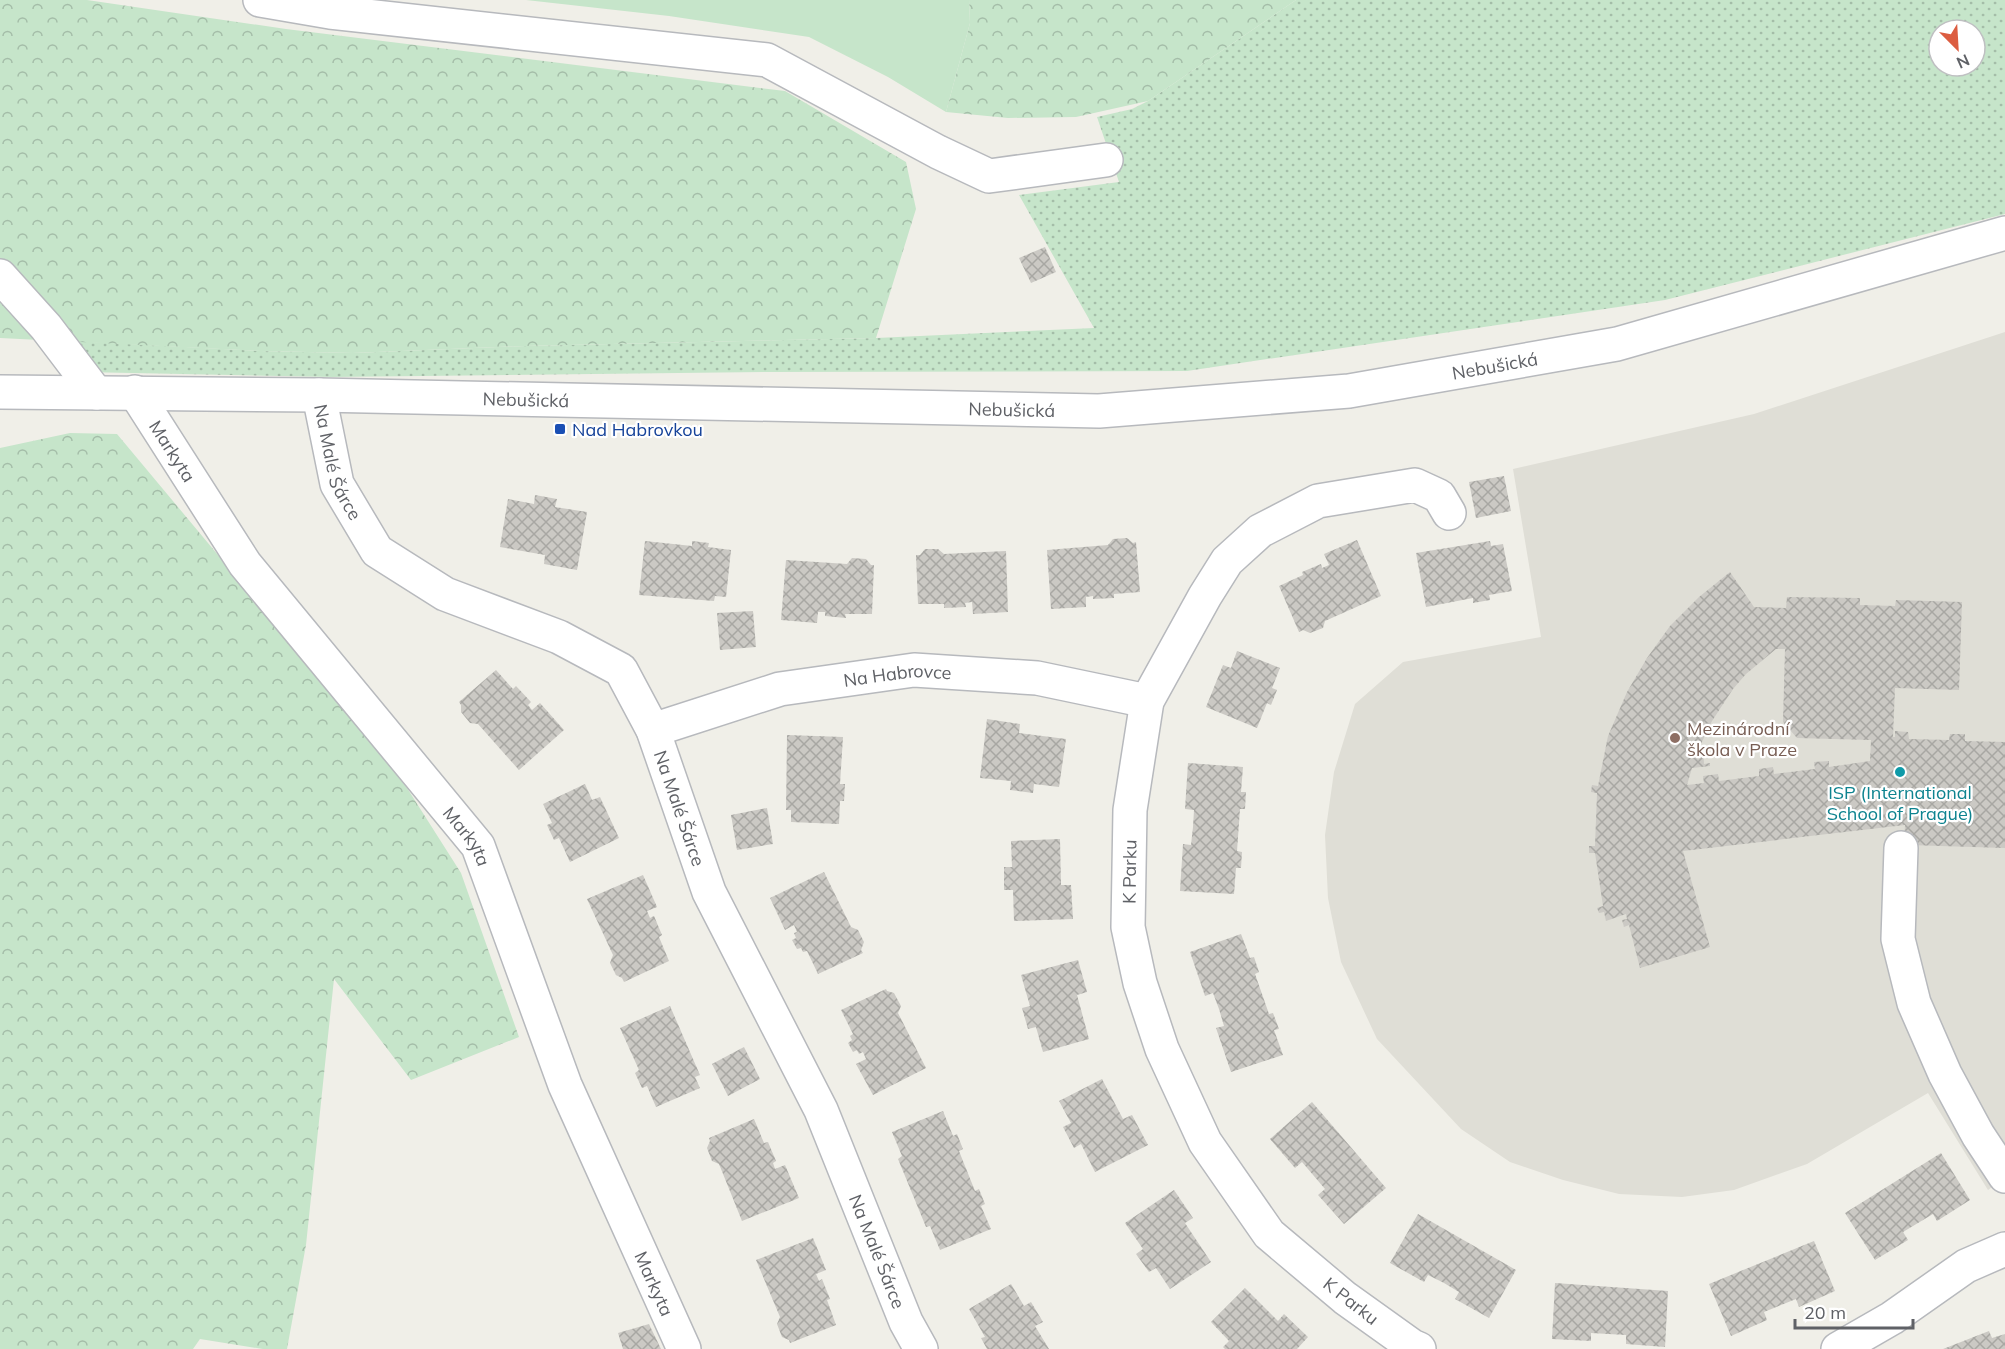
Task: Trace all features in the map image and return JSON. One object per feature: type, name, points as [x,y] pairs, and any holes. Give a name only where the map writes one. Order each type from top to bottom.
[{"type":"street","points":[[260,0],[330,12],[767,60],[938,152],[990,176],[1106,160]]},
{"type":"street","name":"Nebušická","points":[[0,392],[319,395],[1099,411],[1349,392],[1617,344],[2005,233]]},
{"type":"street","points":[[0,276],[46,327],[96,393]]},
{"type":"street","name":"Markyta","points":[[135,392],[245,564],[478,846],[565,1085],[684,1349]]},
{"type":"street","name":"Na Malé Šárce","points":[[319,395],[337,484],[377,551],[446,594],[559,637],[621,670],[653,729],[709,892],[821,1110],[906,1322],[921,1349]]},
{"type":"street","name":"K Parku","points":[[1419,1349],[1345,1298],[1269,1234],[1206,1142],[1162,1049],[1140,983],[1128,927],[1130,810],[1147,701],[1227,561],[1260,531],[1318,501],[1415,485],[1438,496],[1449,513]]},
{"type":"street","name":"Na Habrovce","points":[[653,729],[780,689],[914,670],[1037,678],[1147,701]]},
{"type":"street","points":[[1900,848],[1898,939],[1914,1003],[1945,1074],[1978,1135],[2005,1176]]},
{"type":"street","points":[[1838,1349],[1892,1318],[1966,1266],[2005,1249]]},
{"type":"shaded area","name":"Mezinárodní škola v Praze","points":[[2005,332],[2005,1178],[1988,1190],[1928,1093],[1807,1164],[1734,1190],[1682,1197],[1619,1194],[1563,1180],[1510,1162],[1461,1129],[1377,1039],[1341,962],[1328,898],[1325,835],[1334,772],[1355,704],[1403,662],[1541,637],[1513,469],[1754,414]]},
{"type":"green space","points":[[0,0],[87,0],[286,29],[785,91],[906,162],[916,209],[876,338],[525,346],[353,353],[261,351],[0,338]]},
{"type":"green space","points":[[526,0],[969,0],[970,23],[946,112],[888,77],[809,37],[669,16]]},
{"type":"green space","points":[[969,0],[1296,0],[1148,101],[1076,117],[1008,118],[946,112],[970,23]]},
{"type":"green space","points":[[1296,0],[2005,0],[2005,214],[1665,300],[1187,371],[765,372],[333,377],[82,372],[73,341],[261,351],[353,353],[525,346],[876,338],[1094,328],[1019,195],[1119,182],[1097,117],[1132,109],[1148,101]]},
{"type":"green space","points":[[70,433],[117,434],[304,658],[407,788],[461,873],[519,1037],[411,1080],[334,979],[306,1245],[287,1349],[263,1349],[200,1339],[193,1349],[0,1349],[0,448]]},
{"type":"building","points":[[1045,247],[1056,272],[1031,283],[1019,258]]},
{"type":"building","points":[[1504,476],[1511,511],[1476,518],[1469,482]]},
{"type":"building","points":[[535,495],[557,499],[555,507],[587,512],[577,570],[544,564],[545,555],[500,547],[508,499],[534,504]]},
{"type":"building","points":[[1127,538],[1133,543],[1136,542],[1140,592],[1114,594],[1114,598],[1086,597],[1086,607],[1051,609],[1047,550],[1108,545],[1113,539]]},
{"type":"building","points":[[1357,540],[1381,596],[1325,621],[1323,628],[1310,633],[1303,630],[1299,632],[1279,586],[1321,564],[1322,568],[1329,565],[1324,554]]},
{"type":"building","points":[[645,541],[692,546],[692,541],[709,543],[708,547],[731,550],[726,597],[715,596],[714,601],[639,595]]},
{"type":"building","points":[[1490,541],[1491,546],[1503,544],[1512,591],[1489,595],[1490,600],[1473,603],[1473,598],[1426,607],[1416,553]]},
{"type":"building","points":[[925,549],[938,549],[944,554],[1006,551],[1008,612],[973,614],[972,602],[965,603],[966,607],[944,608],[944,604],[918,604],[916,555],[920,555]]},
{"type":"building","points":[[852,558],[866,559],[874,565],[872,614],[845,614],[846,618],[825,616],[825,612],[818,612],[817,623],[781,620],[786,560],[847,564]]},
{"type":"building","name":"ISP (International School of Prague)","points":[[1730,572],[1754,607],[1786,608],[1787,597],[1860,598],[1860,605],[1895,606],[1896,600],[1962,602],[1959,690],[1895,688],[1893,737],[1895,737],[1895,731],[1908,732],[1909,739],[1949,740],[1950,734],[1965,734],[1965,741],[2005,742],[2005,848],[1908,845],[1904,841],[1905,825],[1683,851],[1710,947],[1640,968],[1629,925],[1624,927],[1622,920],[1627,919],[1626,914],[1606,921],[1604,912],[1599,913],[1597,908],[1603,906],[1595,853],[1589,853],[1589,846],[1595,846],[1597,793],[1591,792],[1592,785],[1598,786],[1608,736],[1627,692],[1647,658],[1670,626],[1699,597]],"holes":[[[1776,649],[1785,649],[1783,722],[1797,738],[1871,740],[1870,761],[1829,767],[1829,761],[1814,762],[1815,769],[1774,774],[1773,767],[1759,769],[1759,776],[1719,781],[1718,774],[1703,776],[1704,783],[1687,785],[1692,768],[1710,766],[1710,763],[1704,764],[1703,748],[1708,748],[1708,745],[1700,746],[1712,721],[1733,689],[1746,674]]]},
{"type":"building","points":[[753,611],[756,647],[720,650],[717,613]]},
{"type":"building","points":[[1237,651],[1280,668],[1272,688],[1277,690],[1271,705],[1267,703],[1257,728],[1206,707],[1223,665],[1231,668]]},
{"type":"building","points":[[496,670],[513,689],[516,686],[531,702],[528,705],[532,710],[540,703],[564,730],[519,770],[478,724],[470,723],[461,712],[459,702]]},
{"type":"building","points":[[987,719],[1020,724],[1019,733],[1066,739],[1059,787],[1034,784],[1033,793],[1010,790],[1011,781],[980,778]]},
{"type":"building","points":[[787,735],[843,737],[840,784],[845,784],[844,801],[840,801],[839,824],[791,822],[791,810],[786,810]]},
{"type":"building","points":[[1188,763],[1243,767],[1241,792],[1246,792],[1245,809],[1240,809],[1237,851],[1242,852],[1241,868],[1236,868],[1234,894],[1180,891],[1183,844],[1191,845],[1193,827],[1194,810],[1185,809]]},
{"type":"building","points":[[585,784],[592,800],[600,797],[619,838],[570,862],[559,838],[554,840],[547,825],[552,823],[543,804]]},
{"type":"building","points":[[767,808],[773,844],[737,850],[731,815]]},
{"type":"building","points":[[1060,839],[1061,885],[1071,885],[1073,919],[1014,921],[1013,890],[1004,890],[1004,867],[1012,867],[1011,841]]},
{"type":"building","points":[[824,872],[851,927],[858,930],[864,942],[861,950],[863,953],[818,974],[807,951],[797,949],[792,940],[796,938],[794,933],[797,932],[794,925],[785,930],[770,898]]},
{"type":"building","points":[[643,875],[657,907],[647,911],[650,918],[654,916],[662,935],[659,937],[669,961],[624,982],[616,975],[610,963],[613,955],[587,899]]},
{"type":"building","points":[[1241,934],[1250,958],[1254,957],[1259,972],[1255,974],[1269,1014],[1273,1013],[1279,1029],[1274,1030],[1283,1055],[1231,1072],[1216,1028],[1224,1026],[1219,1009],[1213,993],[1205,996],[1190,952]]},
{"type":"building","points":[[1078,960],[1087,992],[1077,995],[1089,1039],[1043,1052],[1036,1027],[1028,1029],[1022,1008],[1030,1006],[1021,975]]},
{"type":"building","points":[[886,989],[894,993],[901,1006],[898,1013],[926,1068],[873,1095],[856,1064],[866,1059],[863,1052],[859,1054],[857,1050],[853,1052],[848,1043],[852,1040],[850,1036],[853,1034],[841,1010]]},
{"type":"building","points":[[670,1006],[700,1075],[695,1077],[700,1088],[656,1107],[647,1086],[642,1088],[635,1073],[639,1070],[620,1028]]},
{"type":"building","points":[[744,1047],[760,1079],[728,1096],[712,1064]]},
{"type":"building","points":[[1102,1079],[1123,1119],[1132,1115],[1148,1145],[1095,1172],[1081,1144],[1074,1148],[1063,1127],[1071,1123],[1059,1101]]},
{"type":"building","points":[[1312,1102],[1386,1188],[1344,1224],[1318,1195],[1325,1189],[1302,1162],[1295,1168],[1270,1139]]},
{"type":"building","points":[[943,1111],[953,1136],[957,1134],[963,1149],[959,1151],[975,1191],[979,1189],[985,1204],[981,1206],[991,1229],[940,1250],[930,1226],[926,1227],[898,1159],[902,1156],[892,1132]]},
{"type":"building","points":[[754,1119],[764,1143],[768,1142],[776,1161],[773,1163],[775,1169],[785,1165],[799,1198],[742,1221],[719,1164],[712,1161],[707,1148],[709,1138]]},
{"type":"building","points":[[1941,1153],[1970,1200],[1937,1221],[1933,1214],[1903,1232],[1908,1240],[1875,1260],[1845,1213]]},
{"type":"building","points":[[1174,1190],[1193,1218],[1185,1223],[1211,1262],[1170,1289],[1156,1268],[1149,1272],[1136,1254],[1143,1249],[1125,1223]]},
{"type":"building","points":[[1418,1214],[1516,1270],[1489,1318],[1455,1299],[1459,1292],[1444,1283],[1428,1275],[1424,1282],[1390,1263]]},
{"type":"building","points":[[813,1238],[826,1270],[816,1274],[819,1281],[822,1279],[830,1299],[827,1300],[836,1325],[790,1343],[782,1337],[777,1324],[780,1317],[756,1260]]},
{"type":"building","points":[[1814,1241],[1835,1291],[1799,1307],[1796,1299],[1764,1312],[1767,1320],[1731,1336],[1709,1284]]},
{"type":"building","points":[[1555,1283],[1668,1291],[1665,1347],[1626,1344],[1626,1335],[1591,1333],[1591,1341],[1552,1339]]},
{"type":"building","points":[[1011,1284],[1024,1306],[1031,1302],[1043,1322],[1035,1326],[1049,1349],[987,1349],[981,1338],[985,1337],[969,1309]]},
{"type":"building","points":[[1245,1288],[1278,1321],[1284,1314],[1308,1337],[1297,1349],[1225,1349],[1223,1347],[1229,1341],[1211,1322]]},
{"type":"building","points":[[649,1324],[661,1349],[623,1349],[618,1333]]},
{"type":"building","points":[[1989,1331],[1992,1338],[2005,1334],[2005,1349],[1943,1349]]},
{"type":"place","name":"Nad Habrovkou","points":[[560,429]]},
{"type":"place","name":"Mezinárodní škola v Praze","points":[[1675,738]]},
{"type":"place","name":"ISP (International School of Prague)","points":[[1900,772]]}]
